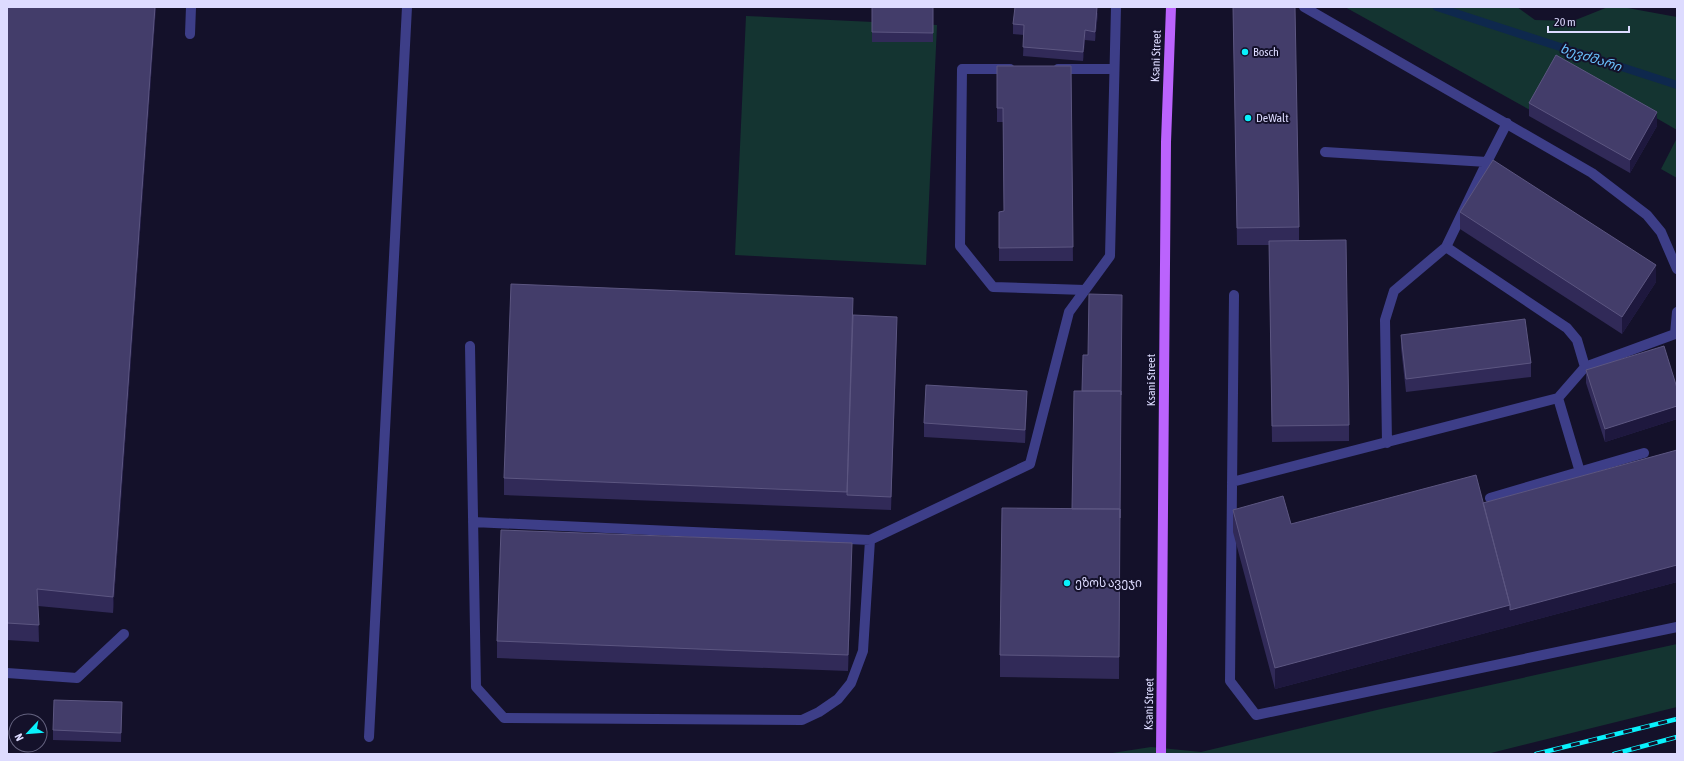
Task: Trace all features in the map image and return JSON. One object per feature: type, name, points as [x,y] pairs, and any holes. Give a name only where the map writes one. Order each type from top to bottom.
[{"type":"main road","name":"Ksani Street","points":[[1161,754],[1166,142],[1171,7]]},
{"type":"lane","points":[[190,34],[191,7]]},
{"type":"lane","points":[[369,737],[407,7]]},
{"type":"lane","points":[[473,522],[870,540],[1030,464],[1069,312],[1110,256],[1116,7]]},
{"type":"lane","points":[[1304,7],[1592,172],[1647,215],[1661,232],[1677,269]]},
{"type":"lane","points":[[1023,69],[962,69],[960,246],[993,287],[1085,290]]},
{"type":"lane","points":[[1046,69],[1114,69]]},
{"type":"lane","points":[[1387,443],[1385,320],[1394,291],[1446,247],[1487,162],[1508,123]]},
{"type":"lane","points":[[1325,152],[1487,162]]},
{"type":"lane","points":[[1446,247],[1567,328],[1577,340],[1585,367]]},
{"type":"lane","points":[[1234,295],[1230,681],[1256,715],[1677,627]]},
{"type":"lane","points":[[1232,482],[1558,398],[1585,367],[1676,337],[1677,312]]},
{"type":"lane","points":[[470,346],[476,687],[504,718],[802,720],[838,699],[851,683],[863,651],[870,540]]},
{"type":"lane","points":[[1558,398],[1580,472]]},
{"type":"lane","points":[[1490,498],[1644,453]]},
{"type":"lane","points":[[7,673],[77,678],[124,634]]},
{"type":"green space","points":[[1345,7],[1517,7],[1535,20],[1573,21],[1608,7],[1622,7],[1677,17],[1677,130],[1561,63],[1530,110]]},
{"type":"green space","points":[[746,16],[937,25],[926,265],[735,255]]},
{"type":"green space","points":[[1677,138],[1677,178],[1661,169]]},
{"type":"green space","points":[[1677,644],[1677,707],[1487,754],[1106,754],[1151,747],[1201,752],[1381,709]]},
{"type":"building","points":[[7,7],[155,7],[113,597],[37,589],[39,625],[7,623]]},
{"type":"building","points":[[872,7],[933,7],[933,33],[872,32]]},
{"type":"building","points":[[1015,7],[1097,7],[1095,32],[1085,30],[1083,52],[1023,47],[1024,25],[1013,24]]},
{"type":"building","points":[[1233,7],[1295,7],[1299,227],[1237,228]]},
{"type":"building","points":[[1556,55],[1657,112],[1630,160],[1529,103]]},
{"type":"building","points":[[997,66],[1071,66],[1073,247],[999,248],[999,212],[1004,211],[1003,108],[997,108]]},
{"type":"building","points":[[1493,160],[1656,265],[1622,317],[1460,212]]},
{"type":"building","points":[[1346,240],[1349,425],[1272,426],[1269,241]]},
{"type":"building","points":[[511,284],[853,298],[847,492],[504,478]]},
{"type":"building","points":[[1089,294],[1122,295],[1121,395],[1121,391],[1082,391],[1083,355],[1088,355]]},
{"type":"building","points":[[853,315],[897,317],[891,497],[847,495]]},
{"type":"building","points":[[1525,319],[1531,363],[1406,379],[1401,335]]},
{"type":"building","points":[[1664,346],[1677,388],[1677,406],[1605,429],[1586,370]]},
{"type":"building","points":[[926,385],[1027,391],[1025,430],[924,423]]},
{"type":"building","points":[[1074,391],[1121,391],[1120,518],[1120,509],[1072,509]]},
{"type":"building","points":[[1677,450],[1677,565],[1510,610],[1510,605],[1483,503]]},
{"type":"building","points":[[1476,475],[1510,605],[1275,668],[1233,510],[1283,496],[1291,524]]},
{"type":"building","points":[[1002,508],[1120,509],[1119,657],[1000,655]]},
{"type":"building","points":[[501,530],[852,543],[848,655],[497,641]]},
{"type":"building","points":[[54,700],[122,702],[121,733],[53,730]]},
{"type":"waterway","name":"ხევძმარი","points":[[1437,7],[1677,85]]},
{"type":"railway","points":[[1536,754],[1677,719]]},
{"type":"railway","points":[[1614,754],[1677,737]]},
{"type":"place","name":"Bosch","points":[[1245,52]]},
{"type":"place","name":"DeWalt","points":[[1248,118]]},
{"type":"place","name":"ეზოს ავეჯი","points":[[1067,583]]}]
